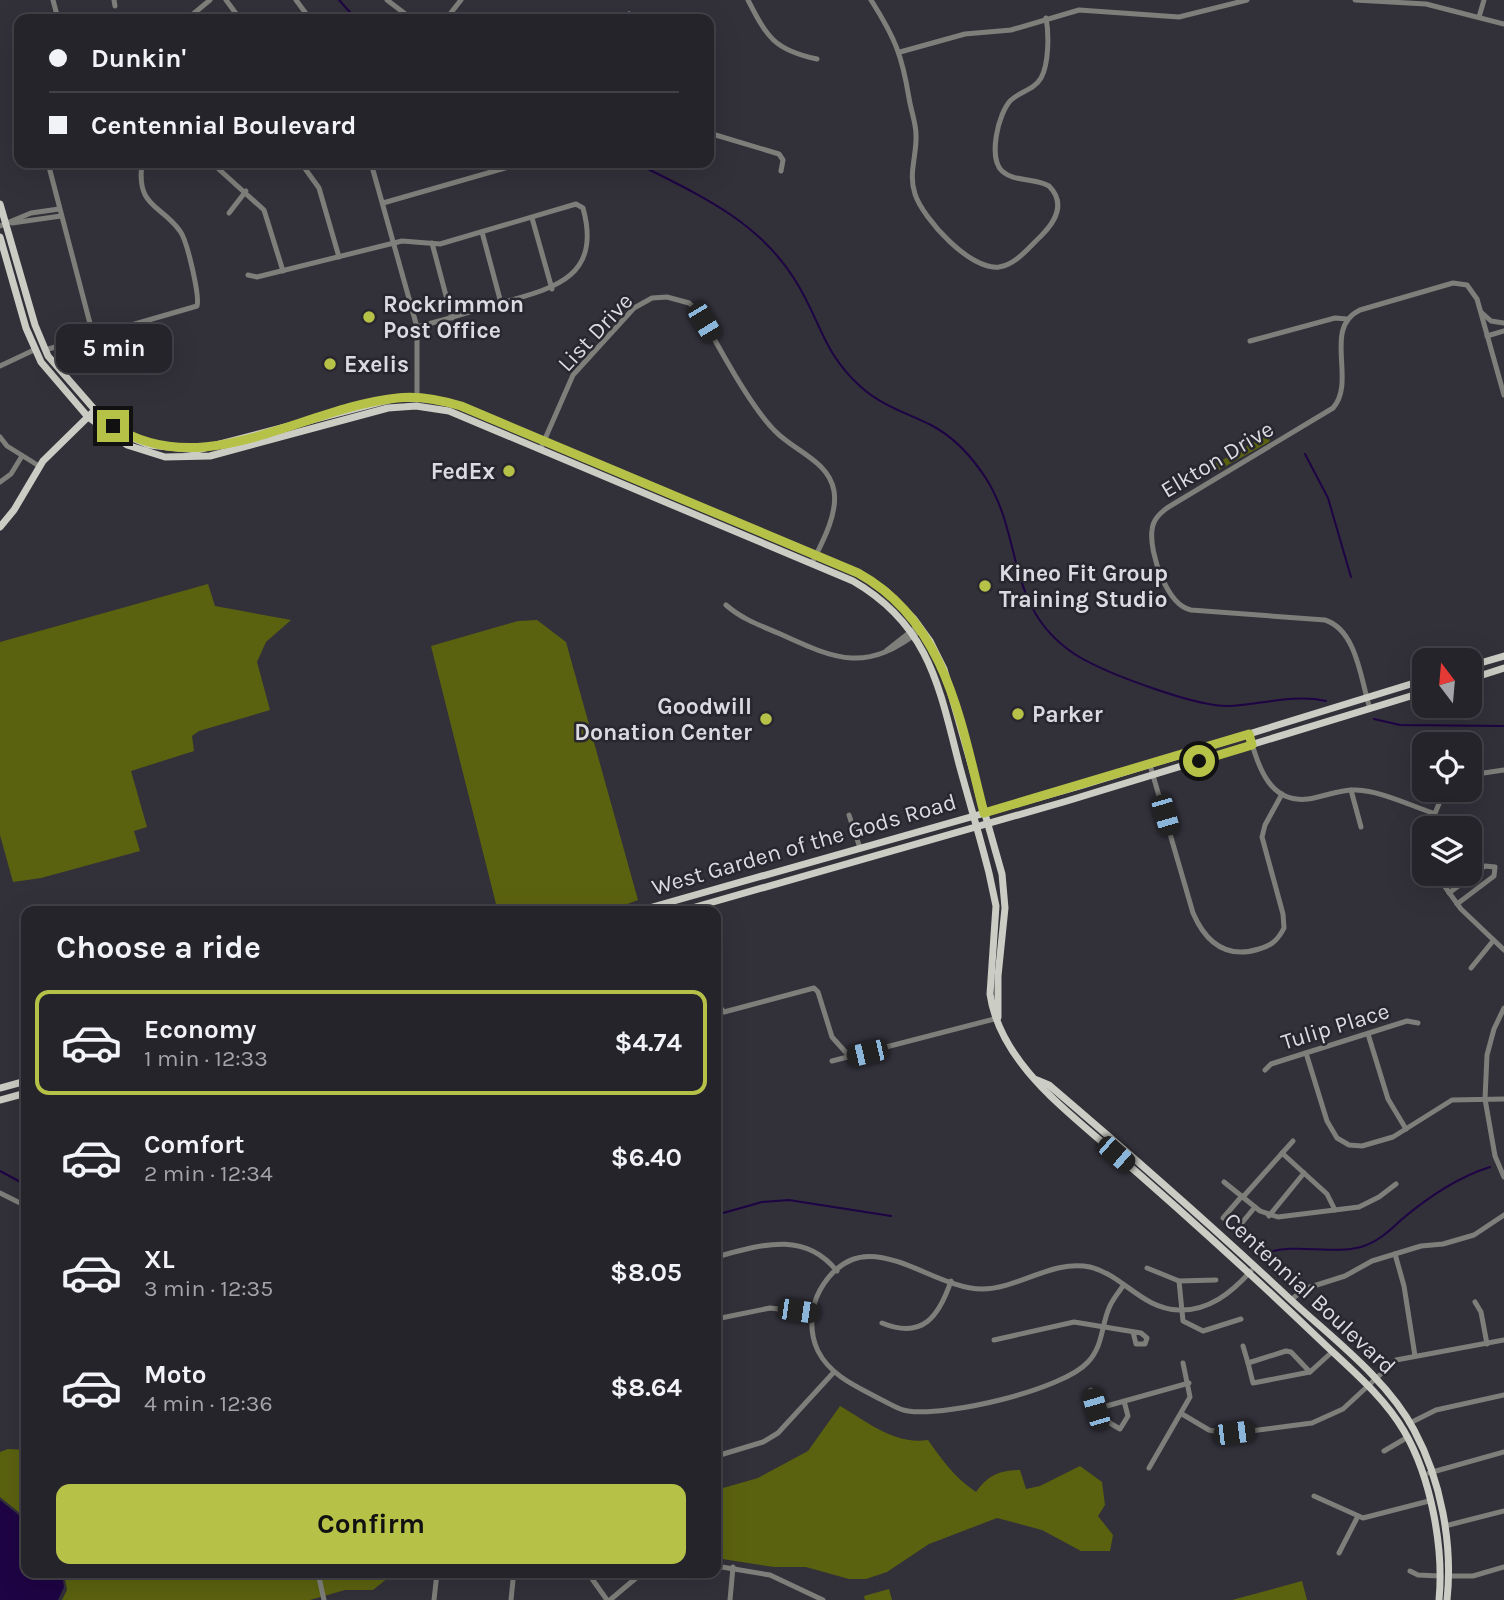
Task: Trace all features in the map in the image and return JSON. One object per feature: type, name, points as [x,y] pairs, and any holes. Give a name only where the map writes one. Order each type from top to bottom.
[{"type":"main road","name":"Centennial Boulevard","points":[[0,204],[3,225],[45,350],[57,370],[113,426],[149,445],[197,450],[372,403],[417,402],[543,444],[718,514],[814,559],[869,590],[917,630],[944,669],[1002,874],[1005,901],[998,976],[998,1018]]},
{"type":"main road","name":"Centennial Boulevard","points":[[0,237],[34,350],[50,376],[88,417],[116,439],[138,450],[165,457],[194,458],[227,453],[374,411],[417,402]]},
{"type":"main road","points":[[0,527],[39,466],[95,410]]},
{"type":"main road","name":"Centennial Boulevard","points":[[543,444],[653,497],[814,559]]},
{"type":"main road","points":[[653,497],[666,496],[718,514]]},
{"type":"main road","name":"Centennial Boulevard","points":[[917,630],[934,671],[996,906],[990,985],[992,1008],[1013,1050],[1043,1091],[1240,1264],[1368,1386],[1408,1437],[1422,1475],[1438,1535],[1438,1600]]},
{"type":"main road","points":[[1482,662],[1504,656]]},
{"type":"main road","points":[[1482,674],[1504,668]]},
{"type":"main road","name":"West Garden of the Gods Road","points":[[656,906],[1150,765],[1412,684]]},
{"type":"main road","name":"West Garden of the Gods Road","points":[[694,906],[977,827],[1412,696]]},
{"type":"main road","points":[[694,906],[700,898],[766,879],[781,871]]},
{"type":"main road","name":"Centennial Boulevard","points":[[1037,1080],[1049,1085],[1228,1241],[1374,1379],[1410,1423],[1430,1473],[1445,1526],[1449,1576],[1447,1600]]},
{"type":"main road","points":[[0,1088],[21,1082]]},
{"type":"main road","points":[[0,1100],[21,1094]]},
{"type":"street","points":[[193,14],[210,0]]},
{"type":"street","points":[[387,0],[405,14]]},
{"type":"street","points":[[450,14],[461,0]]},
{"type":"street","points":[[748,0],[774,43],[817,59]]},
{"type":"street","points":[[871,0],[900,52],[916,133],[912,176],[915,194],[929,219],[971,260],[980,265],[996,267],[1012,262],[1050,227],[1058,213],[1057,198],[1049,186],[1008,175],[1000,169],[995,156],[1005,109],[1012,100],[1035,86],[1044,73],[1046,18]]},
{"type":"street","points":[[900,52],[965,34],[1011,30],[1046,18],[1093,10],[1185,17],[1247,0]]},
{"type":"street","points":[[1354,0],[1426,4],[1504,24]]},
{"type":"street","points":[[1479,17],[1484,0]]},
{"type":"street","points":[[714,134],[779,154],[783,160],[781,171]]},
{"type":"street","points":[[49,168],[93,335]]},
{"type":"street","points":[[45,350],[190,311],[197,306],[182,234],[147,198],[141,181],[142,168]]},
{"type":"street","points":[[218,168],[261,205],[270,221],[284,271]]},
{"type":"street","points":[[305,168],[319,188],[339,257]]},
{"type":"street","points":[[373,168],[417,327],[417,402]]},
{"type":"street","points":[[383,202],[495,168]]},
{"type":"street","points":[[229,212],[246,191]]},
{"type":"street","points":[[248,275],[257,277],[408,240],[432,243],[482,232],[576,204],[583,208],[589,234],[585,253],[564,281],[552,289],[417,327]]},
{"type":"street","points":[[3,225],[31,213],[59,209]]},
{"type":"street","points":[[3,225],[61,216]]},
{"type":"street","points":[[532,218],[552,289]]},
{"type":"street","points":[[482,232],[501,303]]},
{"type":"street","points":[[432,243],[452,318]]},
{"type":"street","points":[[1250,341],[1335,318],[1347,319],[1360,310],[1453,283],[1467,285],[1474,292],[1504,395]]},
{"type":"street","name":"List Drive","points":[[543,444],[573,375],[634,308],[659,297],[682,300],[698,312],[769,425],[818,463],[829,477],[835,494],[834,511],[814,559]]},
{"type":"street","points":[[1480,310],[1492,321],[1504,323]]},
{"type":"street","name":"Elkton Drive","points":[[1347,319],[1342,335],[1343,390],[1336,404],[1324,416],[1159,514],[1153,525],[1152,540],[1167,591],[1184,609],[1325,620],[1339,627],[1348,639],[1370,709]]},
{"type":"street","points":[[1487,337],[1504,331]]},
{"type":"street","points":[[0,366],[34,350]]},
{"type":"street","points":[[0,437],[6,446],[39,466]]},
{"type":"street","points":[[0,482],[11,474],[22,456]]},
{"type":"street","points":[[726,605],[743,618],[832,656],[864,657],[886,651],[917,630]]},
{"type":"street","points":[[1249,734],[1263,775],[1282,794],[1308,799],[1351,790],[1374,793],[1433,813]]},
{"type":"street","points":[[1150,765],[1195,920],[1220,947],[1232,954],[1245,954],[1270,945],[1284,928],[1283,914],[1262,837],[1265,825],[1282,794]]},
{"type":"street","points":[[1482,773],[1504,770]]},
{"type":"street","points":[[1351,790],[1361,827]]},
{"type":"street","points":[[1432,816],[1438,802]]},
{"type":"street","points":[[849,815],[860,848]]},
{"type":"street","points":[[1449,893],[1485,866],[1495,867],[1494,876],[1457,904]]},
{"type":"street","points":[[1444,886],[1457,904],[1504,950]]},
{"type":"street","points":[[1471,968],[1493,941]]},
{"type":"street","points":[[721,1008],[724,1012],[814,988],[818,992],[832,1037],[850,1057]]},
{"type":"street","points":[[1504,1008],[1494,1029],[1487,1055],[1485,1099],[1487,1120],[1504,1177]]},
{"type":"street","points":[[832,1060],[998,1018]]},
{"type":"street","name":"Tulip Place","points":[[1265,1070],[1271,1064],[1407,1021],[1418,1023]]},
{"type":"street","points":[[1368,1034],[1388,1099],[1406,1129]]},
{"type":"street","points":[[1306,1053],[1326,1121],[1343,1142],[1362,1146],[1393,1137],[1447,1101],[1504,1099]]},
{"type":"street","points":[[1223,1218],[1293,1141]]},
{"type":"street","points":[[1282,1153],[1331,1199],[1335,1210]]},
{"type":"street","points":[[1269,1216],[1304,1173]]},
{"type":"street","points":[[1224,1182],[1269,1216],[1335,1210],[1370,1202],[1396,1184]]},
{"type":"street","points":[[0,1193],[21,1204]]},
{"type":"street","points":[[1236,1230],[1255,1207]]},
{"type":"street","points":[[1291,1300],[1304,1289],[1345,1276],[1367,1263],[1474,1235],[1504,1215]]},
{"type":"street","points":[[721,1256],[794,1244],[819,1252],[837,1271]]},
{"type":"street","points":[[1395,1254],[1405,1286],[1415,1356]]},
{"type":"street","points":[[1123,1286],[1110,1306],[1098,1348],[1081,1369],[1011,1397],[985,1404],[908,1411],[889,1404],[834,1372],[824,1362],[814,1342],[813,1313],[819,1291],[837,1271],[859,1259],[881,1257],[904,1262],[951,1281],[986,1289],[1080,1266],[1102,1272],[1149,1303],[1180,1310],[1206,1306],[1222,1298],[1254,1265]]},
{"type":"street","points":[[1147,1268],[1179,1281],[1216,1280]]},
{"type":"street","points":[[882,1323],[909,1329],[929,1321],[942,1304],[951,1281]]},
{"type":"street","points":[[1179,1281],[1181,1320],[1203,1331],[1241,1319]]},
{"type":"street","points":[[1475,1302],[1482,1312],[1487,1343]]},
{"type":"street","points":[[721,1318],[770,1308],[813,1313]]},
{"type":"street","points":[[994,1340],[1074,1322],[1105,1325],[1133,1332]]},
{"type":"street","points":[[1182,1414],[1204,1428],[1228,1434],[1300,1425],[1337,1412],[1396,1360],[1504,1340]]},
{"type":"street","points":[[1243,1346],[1253,1383],[1310,1372],[1332,1352]]},
{"type":"street","points":[[1248,1363],[1288,1351],[1310,1372]]},
{"type":"street","points":[[1149,1468],[1190,1397],[1183,1363]]},
{"type":"street","points":[[721,1455],[779,1433],[834,1372]]},
{"type":"street","points":[[1096,1409],[1189,1383]]},
{"type":"street","points":[[1091,1390],[1098,1416],[1120,1429],[1128,1416],[1124,1401]]},
{"type":"street","points":[[1410,1423],[1436,1410],[1504,1395]]},
{"type":"street","points":[[1384,1451],[1408,1437]]},
{"type":"street","points":[[1422,1475],[1504,1452]]},
{"type":"street","points":[[1314,1496],[1357,1518],[1429,1501]]},
{"type":"street","points":[[1445,1526],[1504,1511]]},
{"type":"street","points":[[1339,1553],[1357,1518]]},
{"type":"street","points":[[721,1566],[783,1579],[823,1600]]},
{"type":"street","points":[[730,1600],[733,1567]]},
{"type":"street","points":[[1449,1576],[1473,1576],[1504,1567]]},
{"type":"street","points":[[1410,1571],[1418,1575],[1440,1576]]},
{"type":"street","points":[[319,1578],[324,1600]]},
{"type":"street","points":[[434,1600],[436,1578]]},
{"type":"street","points":[[592,1578],[609,1600],[636,1578]]},
{"type":"street","points":[[511,1600],[513,1580]]},
{"type":"green space","points":[[1264,432],[1271,437],[1269,442],[1217,471],[1214,462],[1217,463],[1265,436]]},
{"type":"green space","points":[[208,584],[215,606],[291,620],[266,642],[257,662],[270,710],[199,731],[192,736],[194,751],[131,771],[147,827],[134,831],[140,851],[41,878],[13,882],[0,835],[0,642]]},
{"type":"green space","points":[[537,620],[566,642],[638,900],[622,906],[496,906],[431,646],[518,621]]},
{"type":"green space","points":[[840,1406],[893,1436],[916,1441],[928,1440],[955,1475],[976,1492],[990,1478],[1006,1471],[1020,1470],[1026,1489],[1040,1486],[1080,1466],[1102,1482],[1105,1505],[1098,1516],[1113,1535],[1110,1551],[1081,1551],[1042,1530],[997,1518],[929,1544],[887,1572],[866,1579],[849,1579],[806,1567],[774,1567],[721,1559],[721,1489],[758,1478],[808,1451]]},
{"type":"green space","points":[[8,1449],[21,1450],[21,1514],[0,1497],[0,1452]]},
{"type":"green space","points":[[65,1578],[388,1578],[373,1590],[345,1590],[310,1600],[62,1600],[67,1590]]},
{"type":"green space","points":[[1302,1581],[1307,1600],[1232,1600]]},
{"type":"green space","points":[[889,1589],[892,1600],[865,1600],[864,1596]]},
{"type":"shaded area","points":[[0,1500],[21,1517],[21,1578],[63,1578],[64,1587],[58,1600],[0,1600]]},
{"type":"waterway","points":[[339,0],[352,14]]},
{"type":"waterway","points":[[646,168],[724,211],[763,241],[795,280],[830,349],[848,374],[877,399],[939,430],[969,456],[987,480],[999,503],[1026,595],[1037,617],[1053,637],[1076,655],[1108,671],[1197,701],[1231,706],[1290,699],[1326,701]]},
{"type":"waterway","points":[[1305,454],[1328,498],[1351,577]]},
{"type":"waterway","points":[[1374,719],[1400,725],[1504,726]]},
{"type":"waterway","points":[[1264,1254],[1287,1249],[1337,1250],[1367,1245],[1383,1236],[1443,1189],[1490,1167]]},
{"type":"waterway","points":[[0,1171],[21,1182]]},
{"type":"waterway","points":[[721,1214],[762,1202],[789,1200],[891,1216]]},
{"type":"place","name":"Rockrimmon Post Office","points":[[369,317]]},
{"type":"place","name":"Exelis","points":[[330,364]]},
{"type":"place","name":"FedEx","points":[[509,471]]},
{"type":"place","name":"Kineo Fit Group Training Studio","points":[[985,586]]},
{"type":"place","name":"Parker","points":[[1018,714]]},
{"type":"place","name":"Goodwill Donation Center","points":[[766,719]]},
{"type":"route","points":[[113,426],[149,445],[197,450],[396,398],[449,402],[858,573],[886,591],[923,630],[944,669],[984,813],[1249,734],[1252,745],[1199,761]]}]
